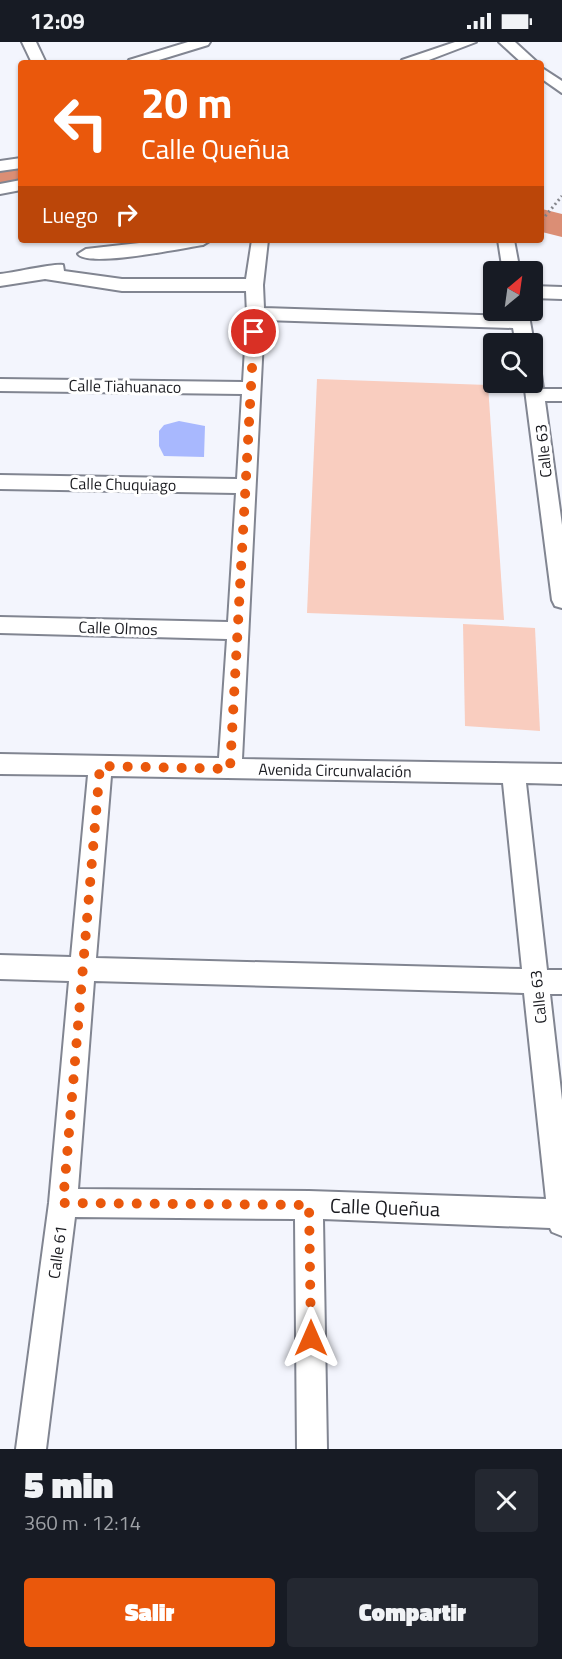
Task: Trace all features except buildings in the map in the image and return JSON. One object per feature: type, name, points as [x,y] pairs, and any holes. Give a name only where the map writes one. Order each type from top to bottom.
[{"type":"street","points":[[29,42],[38,60]]},
{"type":"street","points":[[144,60],[203,42]]},
{"type":"street","points":[[416,60],[469,42]]},
{"type":"street","points":[[506,42],[527,60]]},
{"type":"street","points":[[544,74],[562,89]]},
{"type":"street","points":[[0,166],[18,163]]},
{"type":"street","points":[[0,189],[18,186]]},
{"type":"street","points":[[0,280],[45,274],[78,260],[88,247],[105,254],[182,243]]},
{"type":"street","points":[[230,769],[236,631],[256,314],[254,285],[260,243]]},
{"type":"street","points":[[507,243],[510,261]]},
{"type":"street","points":[[45,274],[122,285],[254,285]]},
{"type":"street","points":[[543,292],[562,293]]},
{"type":"street","points":[[256,314],[483,316]]},
{"type":"street","name":"Calle Tiahuanaco","points":[[0,385],[250,388]]},
{"type":"street","points":[[537,395],[562,395]]},
{"type":"street","name":"Calle 63","points":[[537,395],[555,493],[562,600]]},
{"type":"street","name":"Calle Chuquiago","points":[[0,482],[245,486]]},
{"type":"street","name":"Calle Olmos","points":[[0,625],[236,631]]},
{"type":"street","name":"Avenida Circunvalación","points":[[0,764],[562,774]]},
{"type":"street","name":"Calle 61","points":[[31,1449],[63,1203],[100,766]]},
{"type":"street","name":"Calle 63","points":[[513,773],[562,1222]]},
{"type":"street","points":[[0,967],[562,982]]},
{"type":"street","name":"Calle Queñua","points":[[63,1203],[309,1205],[562,1214]]},
{"type":"street","points":[[309,1205],[312,1449]]},
{"type":"path","points":[[544,218],[562,196]]},
{"type":"shaded area","points":[[317,379],[483,385],[483,393],[489,393],[504,620],[307,613]]},
{"type":"shaded area","points":[[463,624],[535,628],[540,731],[465,726]]},
{"type":"waterway","points":[[0,180],[18,178]]},
{"type":"waterway","points":[[544,221],[562,226]]},
{"type":"route","points":[[254,332],[230,769],[100,766],[63,1203],[309,1205],[311,1338]]}]
